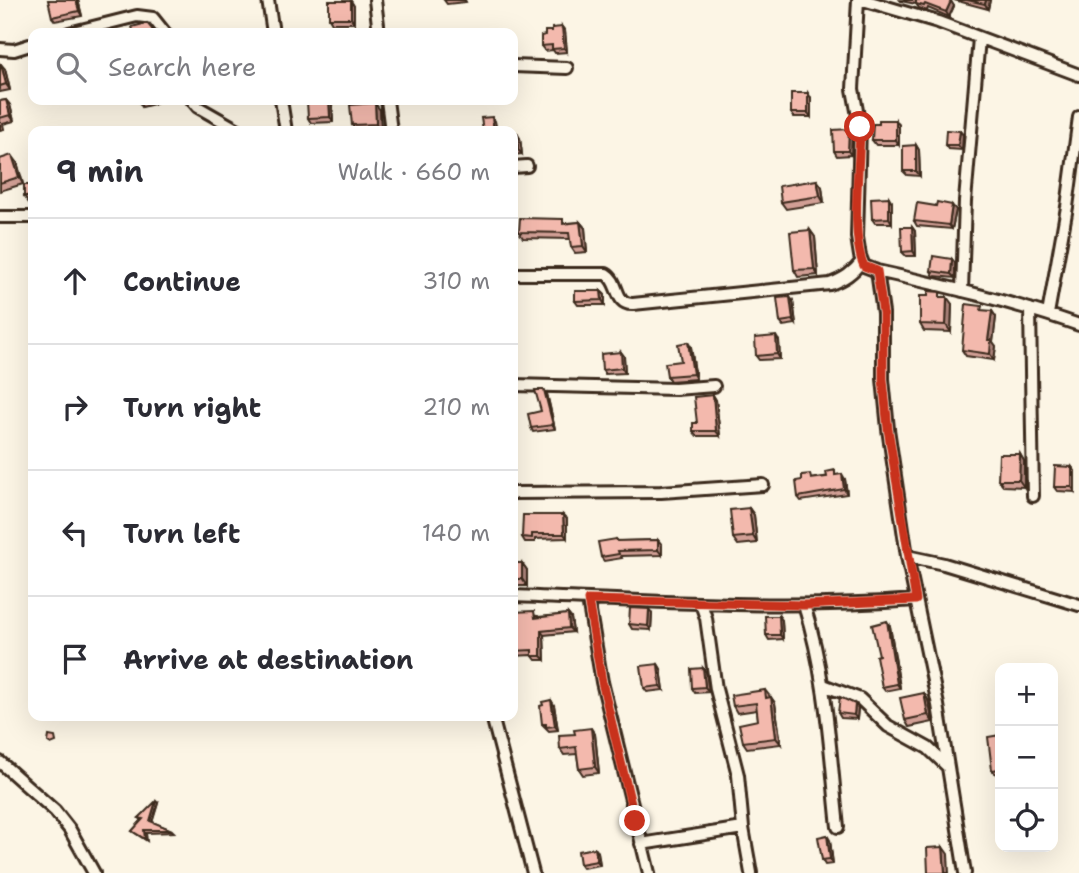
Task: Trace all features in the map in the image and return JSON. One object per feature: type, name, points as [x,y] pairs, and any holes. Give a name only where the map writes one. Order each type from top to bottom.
[{"type":"street","points":[[268,0],[272,28]]},
{"type":"street","points":[[375,0],[378,28]]},
{"type":"street","points":[[1079,75],[938,22],[860,0],[853,89],[860,127],[857,237],[864,266],[1048,314],[1079,326]]},
{"type":"street","points":[[89,28],[137,16],[153,18],[161,28]]},
{"type":"street","points":[[962,291],[965,201],[979,38]]},
{"type":"street","points":[[0,49],[14,50],[28,46]]},
{"type":"street","points":[[518,66],[567,68]]},
{"type":"street","points":[[196,105],[231,126]]},
{"type":"street","points":[[282,105],[285,126]]},
{"type":"street","points":[[388,105],[390,126]]},
{"type":"street","points":[[1048,314],[1068,207],[1079,117]]},
{"type":"street","points":[[518,167],[527,166]]},
{"type":"street","points":[[0,217],[28,217]]},
{"type":"street","points":[[518,274],[606,274],[614,280],[621,301],[633,304],[816,286],[841,280],[862,261]]},
{"type":"street","points":[[877,271],[883,313],[883,379],[888,429],[907,555],[949,769],[965,873]]},
{"type":"street","points":[[1030,309],[1033,496]]},
{"type":"street","points":[[518,385],[675,390],[714,386]]},
{"type":"street","points":[[518,493],[661,492],[763,485]]},
{"type":"street","points":[[907,555],[1079,605]]},
{"type":"street","points":[[518,596],[701,604],[804,605],[916,600]]},
{"type":"street","points":[[588,600],[602,682],[649,873]]},
{"type":"street","points":[[701,604],[706,618],[716,689],[738,775],[751,873]]},
{"type":"street","points":[[804,605],[815,642],[823,685],[838,827]]},
{"type":"street","points":[[823,685],[860,699],[888,726],[928,748],[949,769]]},
{"type":"street","points":[[493,721],[533,873]]},
{"type":"street","points":[[0,762],[55,811],[70,830],[94,873]]},
{"type":"street","points":[[641,844],[743,828]]},
{"type":"building","points":[[48,0],[76,0],[79,11],[52,17]]},
{"type":"building","points":[[916,0],[951,1],[946,12],[925,4],[916,4]]},
{"type":"building","points":[[967,0],[986,0],[985,4]]},
{"type":"building","points":[[329,1],[351,1],[351,18],[329,18]]},
{"type":"building","points":[[147,23],[151,28],[132,27]]},
{"type":"building","points":[[562,27],[564,48],[541,46],[541,36],[545,35],[545,31]]},
{"type":"building","points":[[0,64],[6,84],[0,86]]},
{"type":"building","points":[[791,93],[808,93],[808,113],[791,113]]},
{"type":"building","points":[[6,100],[10,115],[0,118],[0,101]]},
{"type":"building","points":[[307,105],[329,105],[330,117],[308,118]]},
{"type":"building","points":[[350,105],[375,105],[376,124],[352,125]]},
{"type":"building","points":[[492,117],[493,126],[482,126],[481,118]]},
{"type":"building","points":[[879,120],[896,120],[896,140],[872,140],[873,124],[879,124]]},
{"type":"building","points":[[849,129],[848,151],[834,151],[833,130]]},
{"type":"building","points":[[946,130],[960,131],[958,145],[945,145]]},
{"type":"building","points":[[916,145],[916,171],[903,171],[903,146]]},
{"type":"building","points":[[12,155],[19,177],[0,183],[0,159]]},
{"type":"building","points":[[817,180],[820,196],[781,202],[779,186]]},
{"type":"building","points":[[24,185],[28,185],[28,196],[24,196]]},
{"type":"building","points":[[889,197],[889,218],[872,219],[871,198]]},
{"type":"building","points":[[937,202],[952,205],[949,225],[914,221],[917,203],[936,206]]},
{"type":"building","points":[[520,218],[563,219],[563,224],[580,222],[583,246],[571,247],[569,233],[519,232]]},
{"type":"building","points":[[901,227],[912,227],[913,251],[902,252]]},
{"type":"building","points":[[810,230],[814,269],[794,270],[790,232]]},
{"type":"building","points":[[933,256],[952,259],[951,274],[931,271]]},
{"type":"building","points":[[575,291],[601,291],[602,300],[575,301]]},
{"type":"building","points":[[928,291],[940,292],[940,297],[947,297],[946,325],[920,324],[920,296],[928,296]]},
{"type":"building","points":[[790,297],[793,320],[780,322],[777,298]]},
{"type":"building","points":[[966,304],[982,306],[981,310],[992,311],[988,340],[991,340],[990,354],[962,350]]},
{"type":"building","points":[[776,336],[777,354],[756,356],[755,338]]},
{"type":"building","points":[[688,342],[693,374],[667,376],[665,363],[681,361],[678,344]]},
{"type":"building","points":[[621,352],[622,368],[602,370],[601,354]]},
{"type":"building","points":[[535,390],[544,390],[553,425],[531,428],[528,414],[541,411]]},
{"type":"building","points":[[713,395],[716,431],[693,431],[693,423],[697,423],[694,397]]},
{"type":"building","points":[[999,454],[1020,454],[1019,480],[998,480]]},
{"type":"building","points":[[1055,466],[1072,467],[1072,487],[1054,487]]},
{"type":"building","points":[[835,470],[835,475],[842,474],[844,489],[798,497],[796,481],[802,480],[802,475],[810,474],[811,479],[827,477],[826,472]]},
{"type":"building","points":[[749,508],[753,536],[733,538],[730,510]]},
{"type":"building","points":[[523,515],[563,515],[564,534],[532,534],[532,538],[522,537]]},
{"type":"building","points":[[616,539],[658,540],[658,550],[618,551],[619,554],[601,557],[598,542]]},
{"type":"building","points":[[518,563],[522,563],[522,579],[518,579]]},
{"type":"building","points":[[630,608],[649,609],[648,626],[629,624]]},
{"type":"building","points":[[534,611],[535,618],[568,614],[569,628],[541,631],[541,656],[532,656],[532,650],[518,651],[518,612]]},
{"type":"building","points":[[765,616],[779,616],[780,635],[766,635]]},
{"type":"building","points":[[887,621],[897,684],[882,687],[876,656],[879,655],[872,625]]},
{"type":"building","points":[[658,664],[660,686],[644,688],[641,666]]},
{"type":"building","points":[[703,668],[705,687],[692,688],[691,669]]},
{"type":"building","points":[[765,690],[766,698],[771,697],[776,738],[743,742],[739,724],[758,720],[756,703],[733,706],[731,695]]},
{"type":"building","points":[[924,693],[928,715],[905,720],[900,698]]},
{"type":"building","points":[[840,697],[855,704],[854,715],[838,713]]},
{"type":"building","points":[[551,700],[555,726],[546,727],[546,724],[542,724],[540,706],[543,705],[542,702]]},
{"type":"building","points":[[591,728],[595,767],[579,769],[576,747],[560,749],[559,735],[575,734],[574,730]]},
{"type":"building","points":[[49,736],[55,737],[56,742],[48,742]]},
{"type":"building","points":[[995,736],[995,770],[992,770],[988,737]]},
{"type":"building","points":[[156,801],[150,821],[172,830],[144,830],[145,839],[132,831],[143,819],[139,818]]},
{"type":"building","points":[[827,835],[830,859],[822,860],[818,837]]},
{"type":"building","points":[[943,847],[945,873],[928,873],[927,848]]},
{"type":"building","points":[[595,848],[597,861],[580,864],[578,851]]},
{"type":"route","points":[[635,821],[602,682],[588,600],[804,605],[916,600],[888,429],[883,379],[883,313],[880,286],[877,271],[864,266],[857,237],[860,127]]}]
